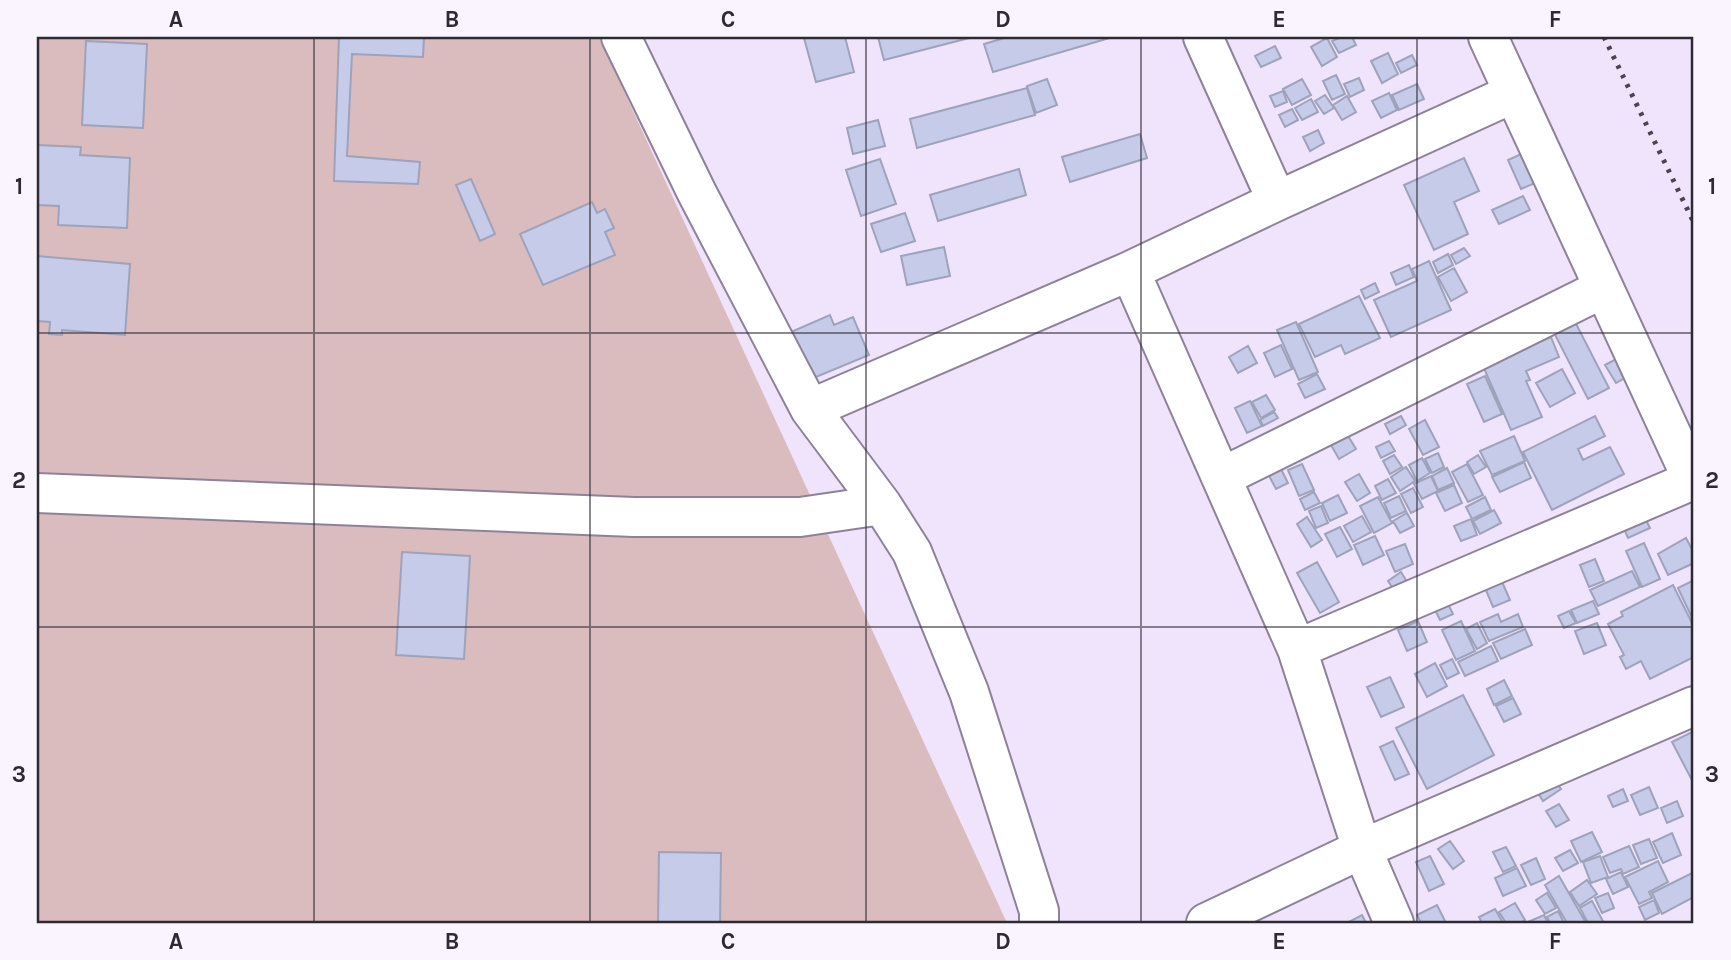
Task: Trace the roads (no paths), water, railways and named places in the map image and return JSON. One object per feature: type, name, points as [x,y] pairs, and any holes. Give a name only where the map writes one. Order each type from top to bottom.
[{"type":"street","points":[[621,37],[697,192],[810,409],[882,505],[912,552],[969,692],[1039,911],[1040,923]]},
{"type":"street","points":[[1203,37],[1276,201]]},
{"type":"street","points":[[1297,649],[1694,481],[1488,37]]},
{"type":"street","points":[[810,409],[1130,271],[1276,201],[1514,93]]},
{"type":"street","points":[[1130,271],[1297,649],[1362,849],[1394,923]]},
{"type":"street","points":[[1222,477],[1604,288]]},
{"type":"street","points":[[37,493],[634,517],[800,517],[882,505]]},
{"type":"street","points":[[1206,923],[1362,849],[1694,706]]},
{"type":"railway","points":[[1604,37],[1694,223]]}]
